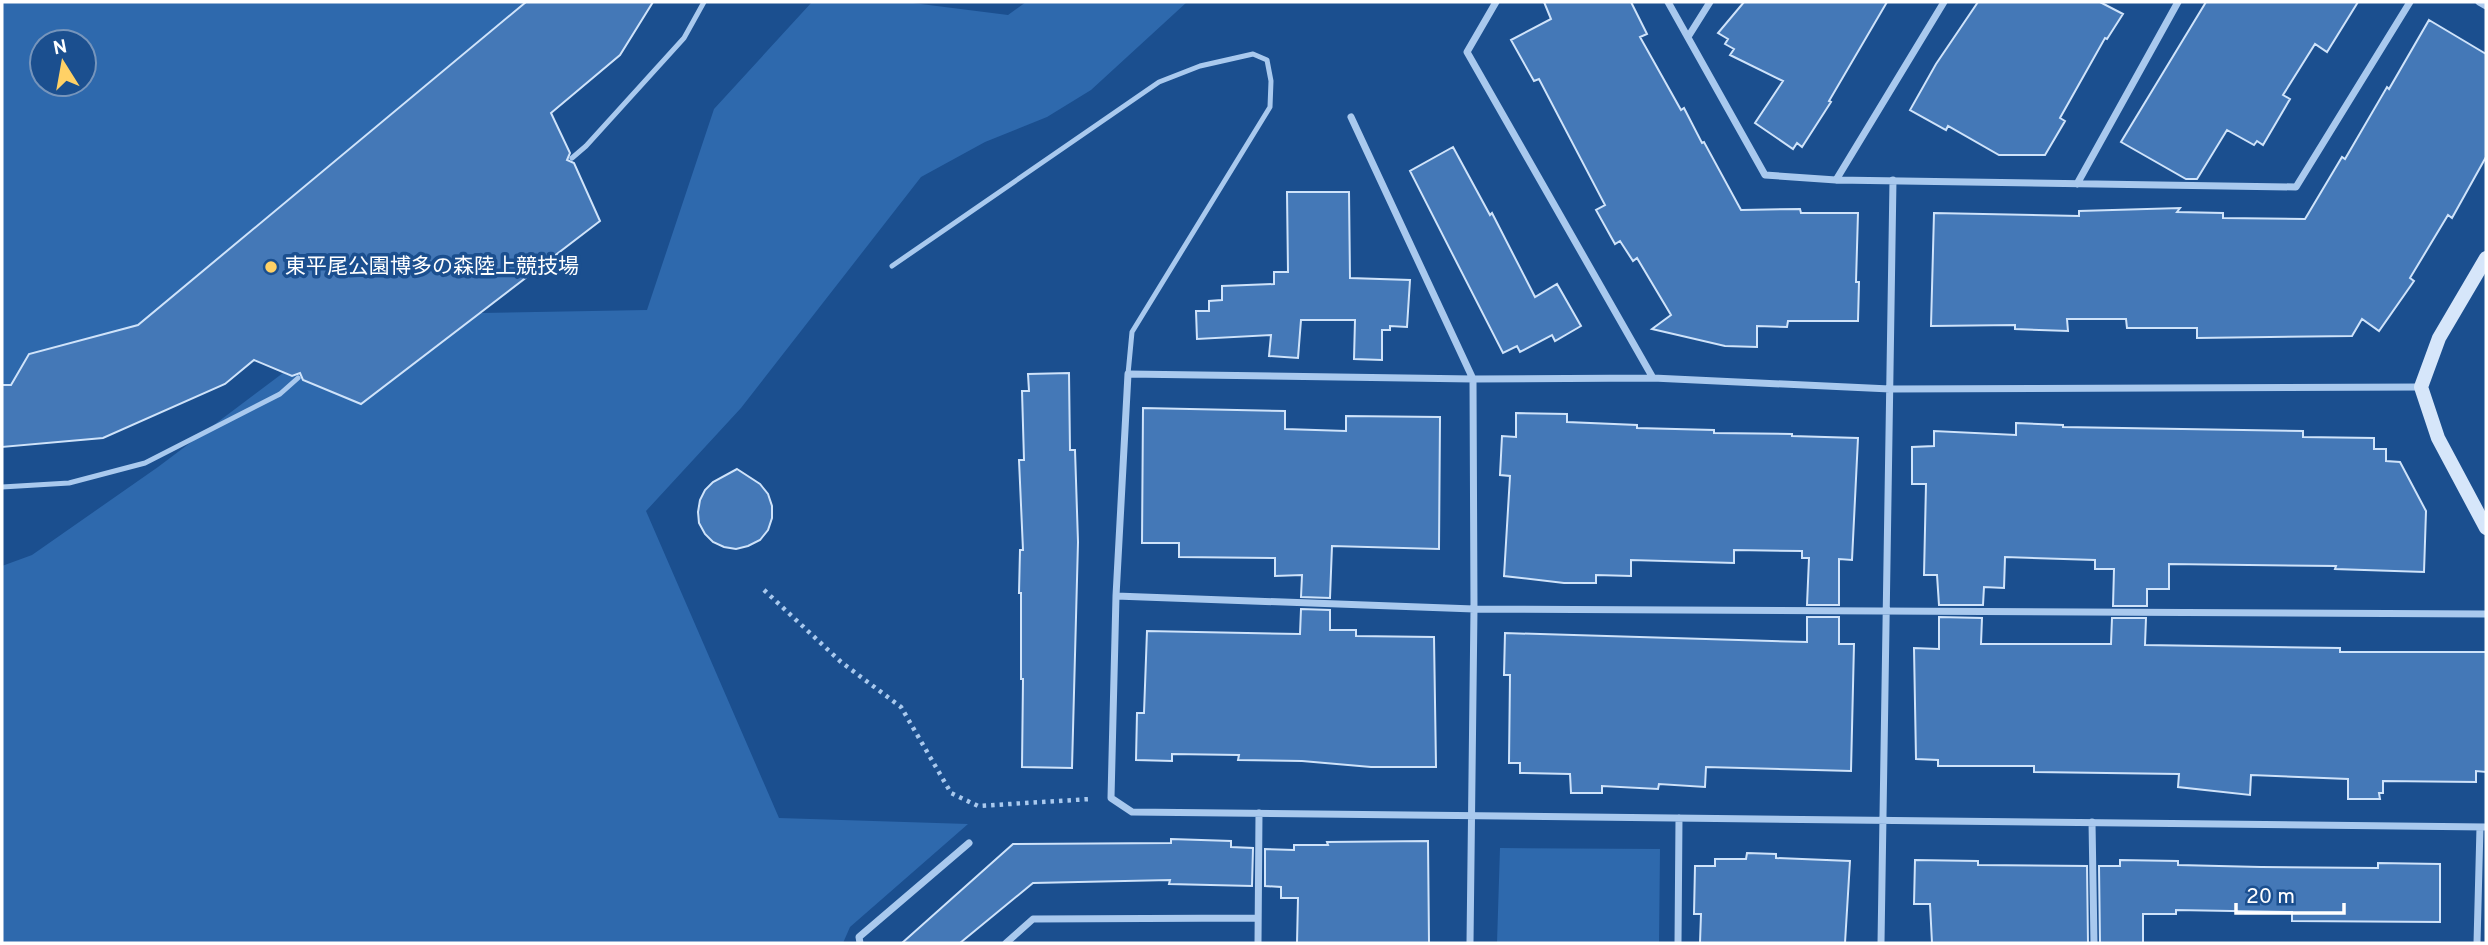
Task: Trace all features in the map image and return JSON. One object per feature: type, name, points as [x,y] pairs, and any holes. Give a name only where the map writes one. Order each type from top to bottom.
[{"type":"street","points":[[1496,2],[1467,52],[1653,379]]},
{"type":"street","points":[[1668,2],[1765,175],[1836,180],[2296,187],[2410,2]]},
{"type":"street","points":[[1688,37],[1710,2]]},
{"type":"street","points":[[1836,180],[1944,2]]},
{"type":"street","points":[[2077,184],[2178,2]]},
{"type":"street","points":[[2479,2],[2486,6]]},
{"type":"street","points":[[1351,117],[1473,379],[1474,609],[1470,943]]},
{"type":"street","points":[[1881,943],[1893,180]]},
{"type":"street","points":[[2486,258],[2439,338],[2421,387],[2438,438],[2486,528]]},
{"type":"street","points":[[2421,387],[1889,389],[1653,379],[1128,374],[1116,596],[1111,798],[1132,811],[2483,827],[2477,943]]},
{"type":"street","points":[[1116,596],[1474,609],[2486,614]]},
{"type":"street","points":[[1258,943],[1259,813]]},
{"type":"street","points":[[1678,943],[1679,818]]},
{"type":"street","points":[[2092,822],[2094,943]]},
{"type":"street","points":[[860,943],[859,937],[969,843]]},
{"type":"street","points":[[1006,943],[1033,919],[1258,918]]},
{"type":"lane","points":[[572,158],[586,146],[684,37],[704,2]]},
{"type":"lane","points":[[892,266],[1159,82],[1200,66],[1253,54],[1260,57],[1267,61],[1271,81],[1270,107],[1132,332],[1128,374]]},
{"type":"lane","points":[[2,487],[69,483],[145,463],[279,394],[298,378]]},
{"type":"path","points":[[764,590],[841,662],[901,707],[951,793],[978,806],[1111,798]]},
{"type":"shaded area","points":[[2,2],[653,2],[620,55],[551,113],[600,221],[481,313],[647,310],[714,109],[812,2],[905,2],[1008,15],[1026,2],[1187,2],[1091,90],[1047,117],[985,142],[921,177],[741,408],[646,511],[779,818],[968,824],[850,927],[843,943],[2,943],[2,566],[32,555],[158,467],[283,373],[254,360],[225,384],[103,438],[2,447]]},
{"type":"shaded area","points":[[1500,848],[1660,849],[1659,943],[1497,943]]},
{"type":"building","points":[[526,2],[653,2],[620,55],[551,113],[570,153],[567,160],[574,163],[600,221],[361,404],[303,380],[300,373],[292,376],[254,360],[225,384],[103,438],[2,447],[2,385],[11,385],[29,354],[138,325]]},
{"type":"building","points":[[1544,2],[1631,2],[1647,34],[1640,37],[1681,110],[1684,108],[1702,143],[1704,142],[1741,210],[1800,209],[1801,213],[1858,213],[1858,321],[1788,321],[1787,327],[1757,326],[1757,347],[1725,346],[1652,329],[1671,315],[1637,258],[1633,261],[1620,241],[1615,244],[1596,210],[1605,205],[1539,79],[1534,81],[1511,40],[1551,19]]},
{"type":"building","points":[[1744,2],[1887,2],[1829,101],[1831,102],[1802,147],[1797,143],[1793,149],[1755,123],[1783,81],[1730,55],[1734,49],[1725,44],[1728,39],[1718,33]]},
{"type":"building","points":[[1978,2],[2100,2],[2123,14],[2107,39],[2105,38],[2060,118],[2065,121],[2045,155],[1999,155],[1948,126],[1946,130],[1910,110],[1936,64]]},
{"type":"building","points":[[2206,2],[2358,2],[2327,52],[2315,44],[2283,95],[2290,99],[2263,145],[2257,141],[2254,145],[2227,130],[2197,179],[2186,179],[2121,142]]},
{"type":"building","points":[[2429,20],[2486,54],[2486,157],[2452,218],[2448,215],[2410,278],[2414,281],[2379,331],[2362,319],[2352,336],[2197,338],[2197,328],[2127,328],[2126,319],[2067,319],[2068,331],[2015,329],[2015,325],[1931,326],[1934,213],[2079,216],[2079,211],[2180,208],[2177,212],[2223,213],[2223,218],[2305,219],[2342,157],[2345,159],[2387,87],[2389,89]]},
{"type":"building","points":[[1453,147],[1490,215],[1492,213],[1535,297],[1557,284],[1581,326],[1555,341],[1552,335],[1520,352],[1517,346],[1503,353],[1410,171]]},
{"type":"building","points":[[1287,192],[1349,192],[1350,278],[1410,280],[1407,327],[1390,326],[1390,330],[1382,330],[1382,360],[1354,359],[1355,320],[1301,320],[1298,358],[1269,356],[1271,335],[1197,339],[1196,311],[1209,311],[1209,301],[1222,300],[1222,286],[1274,284],[1274,272],[1288,272]]},
{"type":"building","points":[[1069,373],[1070,450],[1075,450],[1078,542],[1072,768],[1022,767],[1023,679],[1019,593],[1020,550],[1023,550],[1019,460],[1024,460],[1022,391],[1029,391],[1028,374]]},
{"type":"building","points":[[1143,408],[1285,411],[1285,429],[1346,431],[1346,416],[1440,417],[1439,549],[1332,546],[1330,598],[1301,597],[1302,575],[1275,576],[1275,558],[1179,557],[1179,543],[1142,543]]},
{"type":"building","points":[[1516,413],[1567,414],[1567,422],[1637,425],[1637,428],[1858,438],[1852,560],[1839,559],[1839,605],[1807,605],[1809,558],[1802,558],[1802,551],[1734,550],[1734,563],[1631,560],[1631,576],[1596,575],[1596,583],[1564,583],[1504,576],[1510,476],[1500,475],[1502,436],[1516,437]]},
{"type":"building","points":[[2016,423],[2063,427],[2303,431],[2303,437],[2374,438],[2374,449],[2386,449],[2386,461],[2400,462],[2426,511],[2424,572],[2335,569],[2336,566],[2169,564],[2169,589],[2147,589],[2147,606],[2113,606],[2114,569],[2095,569],[2095,560],[2005,557],[2004,588],[1984,587],[1983,605],[1939,605],[1937,575],[1924,575],[1926,484],[1912,484],[1912,447],[1934,446],[1934,431],[2016,435]]},
{"type":"building","points":[[737,469],[760,484],[768,494],[772,518],[768,530],[760,540],[736,549],[713,542],[699,523],[698,512],[705,490],[713,482]]},
{"type":"building","points":[[1301,609],[1330,610],[1330,630],[1356,630],[1356,636],[1434,637],[1436,767],[1371,767],[1302,761],[1238,760],[1239,755],[1172,754],[1172,761],[1136,760],[1137,713],[1144,713],[1147,631],[1300,634]]},
{"type":"building","points":[[1807,617],[1839,617],[1839,644],[1854,644],[1851,771],[1706,767],[1705,787],[1659,784],[1658,789],[1602,786],[1602,793],[1571,793],[1570,774],[1520,773],[1520,763],[1509,763],[1510,675],[1504,675],[1505,633],[1807,642]]},
{"type":"building","points":[[1939,617],[1982,618],[1981,644],[2111,644],[2112,618],[2146,618],[2145,645],[2340,648],[2340,652],[2486,652],[2486,772],[2476,771],[2476,782],[2383,781],[2380,799],[2348,799],[2348,779],[2251,775],[2250,795],[2178,787],[2179,774],[2034,772],[2034,766],[1938,766],[1938,760],[1916,759],[1914,648],[1939,649]]},
{"type":"building","points":[[1171,839],[1231,841],[1231,847],[1253,848],[1252,886],[1169,884],[1170,880],[1033,883],[960,943],[902,943],[1013,844],[1171,843]]},
{"type":"building","points":[[1428,841],[1429,943],[1297,943],[1298,898],[1281,898],[1281,887],[1265,886],[1265,849],[1294,850],[1294,845],[1328,845],[1327,842]]},
{"type":"building","points":[[1747,853],[1776,854],[1776,858],[1850,861],[1845,943],[1700,943],[1701,914],[1694,914],[1695,866],[1715,866],[1715,859],[1746,859]]},
{"type":"building","points":[[1915,860],[1978,861],[1978,865],[2087,866],[2088,943],[1932,943],[1930,904],[1914,904]]},
{"type":"building","points":[[2120,860],[2178,861],[2178,865],[2261,867],[2378,868],[2378,863],[2440,864],[2440,922],[2292,921],[2292,912],[2176,910],[2176,914],[2143,914],[2143,943],[2100,943],[2099,866],[2120,866]]},
{"type":"place","name":"東平尾公園博多の森陸上競技場","points":[[271,267]]}]
